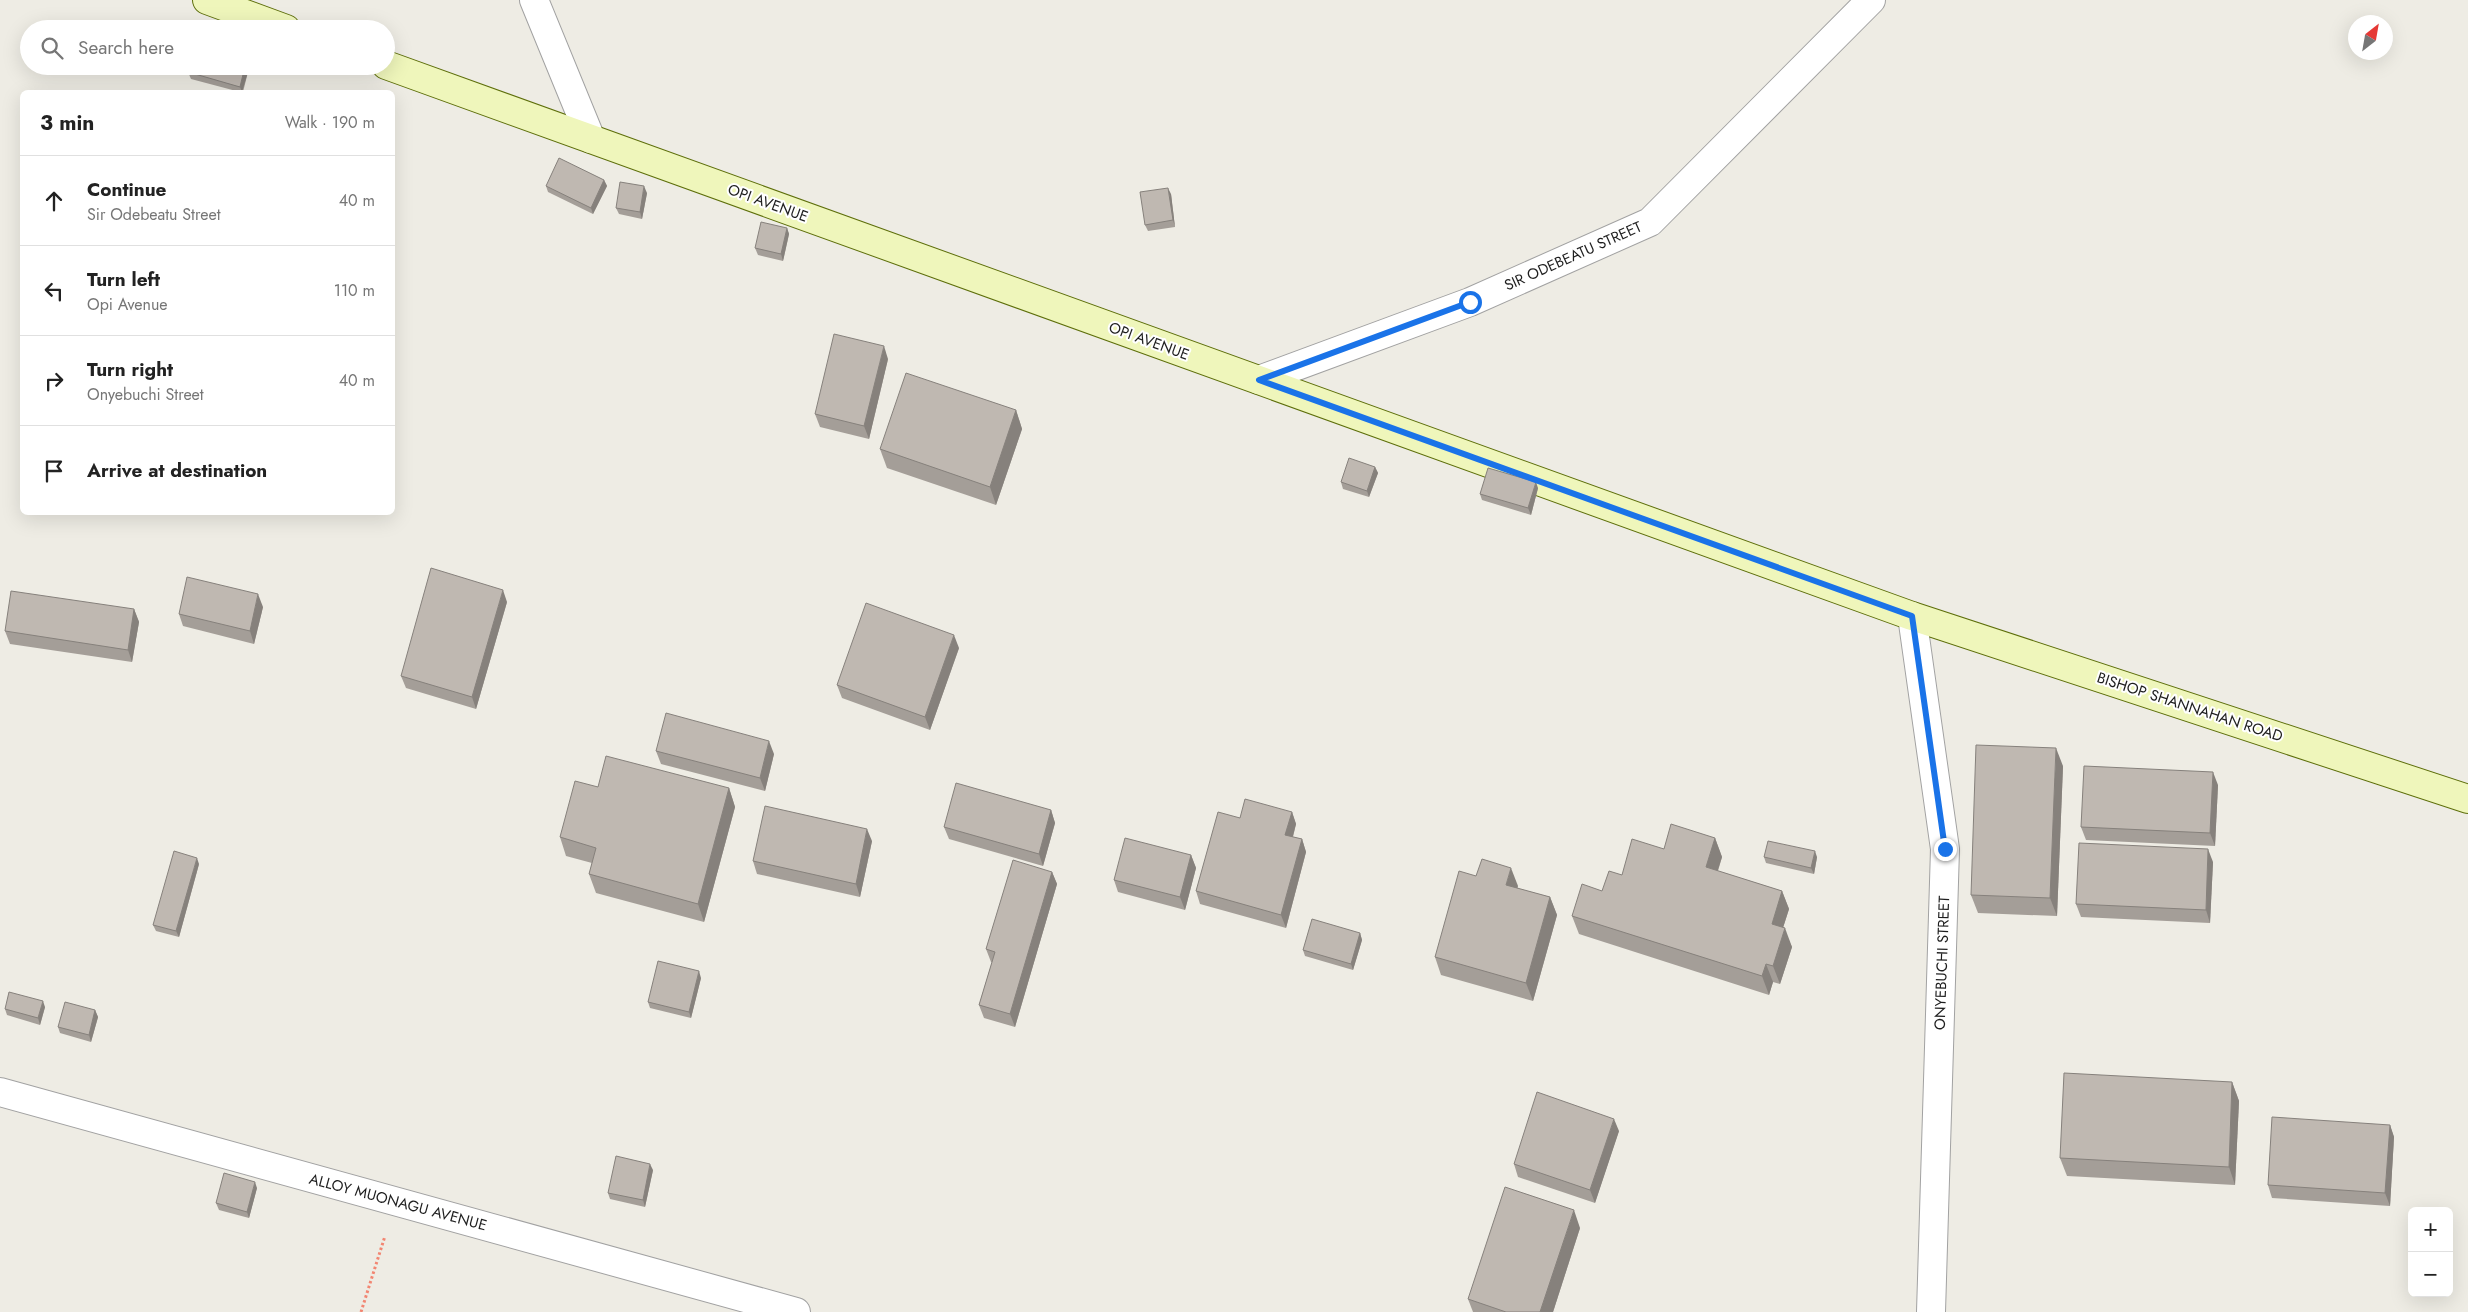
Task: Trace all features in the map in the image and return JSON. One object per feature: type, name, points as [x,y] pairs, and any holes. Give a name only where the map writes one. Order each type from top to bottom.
[{"type":"street","points":[[207,0],[261,20]]},
{"type":"street","points":[[534,0],[591,139]]},
{"type":"street","name":"SIR ODEBEATU STREET","points":[[1259,380],[1470,302],[1650,222],[1870,0]]},
{"type":"street","name":"OPI AVENUE","points":[[395,68],[1912,616]]},
{"type":"street","name":"BISHOP SHANNAHAN ROAD","points":[[1912,616],[2468,799]]},
{"type":"street","name":"ONYEBUCHI STREET","points":[[1912,616],[1945,849],[1931,1312]]},
{"type":"street","name":"ALLOY MUONAGU AVENUE","points":[[0,1092],[796,1312]]},
{"type":"path","points":[[360,1312],[396,1202]]},
{"type":"building","points":[[198,75],[243,75],[240,87]]},
{"type":"building","points":[[559,158],[604,180],[591,208],[546,186]]},
{"type":"building","points":[[620,182],[644,186],[640,212],[616,208]]},
{"type":"building","points":[[1168,188],[1173,220],[1145,225],[1140,192]]},
{"type":"building","points":[[761,222],[787,228],[781,254],[755,248]]},
{"type":"building","points":[[834,334],[884,346],[864,426],[815,414]]},
{"type":"building","points":[[906,373],[1016,410],[990,487],[880,449]]},
{"type":"building","points":[[1349,458],[1375,467],[1367,491],[1341,482]]},
{"type":"building","points":[[1488,468],[1536,482],[1528,508],[1480,494]]},
{"type":"building","points":[[431,568],[503,590],[472,697],[401,676]]},
{"type":"building","points":[[187,577],[258,594],[250,631],[179,614]]},
{"type":"building","points":[[11,591],[134,609],[128,650],[5,631]]},
{"type":"building","points":[[866,603],[954,635],[925,717],[837,685]]},
{"type":"building","points":[[666,713],[769,741],[760,778],[656,751]]},
{"type":"building","points":[[1976,745],[2056,748],[2050,898],[1971,895]]},
{"type":"building","points":[[606,756],[729,788],[698,904],[589,874],[596,848],[560,837],[575,781],[598,787]]},
{"type":"building","points":[[2084,766],[2213,772],[2210,833],[2081,827]]},
{"type":"building","points":[[956,783],[1051,810],[1039,854],[944,827]]},
{"type":"building","points":[[1245,799],[1292,812],[1285,835],[1302,839],[1281,915],[1196,891],[1218,812],[1240,818]]},
{"type":"building","points":[[765,806],[867,829],[856,884],[753,861]]},
{"type":"building","points":[[1671,824],[1715,838],[1706,867],[1782,891],[1772,924],[1785,928],[1773,966],[1766,964],[1762,976],[1572,916],[1582,884],[1602,891],[1609,871],[1622,875],[1632,839],[1664,849]]},
{"type":"building","points":[[1125,838],[1191,855],[1180,897],[1114,880]]},
{"type":"building","points":[[1768,841],[1815,851],[1811,868],[1764,857]]},
{"type":"building","points":[[2079,843],[2208,849],[2206,910],[2076,904]]},
{"type":"building","points":[[174,851],[197,858],[176,931],[153,925]]},
{"type":"building","points":[[1482,859],[1511,868],[1506,885],[1550,897],[1526,983],[1435,957],[1459,871],[1476,876]]},
{"type":"building","points":[[1013,860],[1052,872],[1010,1014],[979,1005],[995,952],[986,949]]},
{"type":"building","points":[[1312,919],[1360,933],[1351,964],[1303,950]]},
{"type":"building","points":[[658,961],[699,971],[689,1012],[648,1002]]},
{"type":"building","points":[[9,992],[43,1001],[38,1018],[5,1009]]},
{"type":"building","points":[[65,1002],[95,1010],[89,1035],[58,1027]]},
{"type":"building","points":[[2064,1073],[2232,1082],[2229,1167],[2060,1158]]},
{"type":"building","points":[[1537,1092],[1614,1119],[1590,1190],[1514,1164]]},
{"type":"building","points":[[2272,1117],[2390,1125],[2385,1193],[2268,1185]]},
{"type":"building","points":[[616,1156],[650,1164],[643,1200],[608,1193]]},
{"type":"building","points":[[224,1173],[255,1182],[247,1212],[216,1203]]},
{"type":"building","points":[[1505,1187],[1574,1210],[1540,1312],[1506,1312],[1468,1299]]},
{"type":"route","points":[[1470,302],[1259,380],[1912,616],[1945,849]]}]
